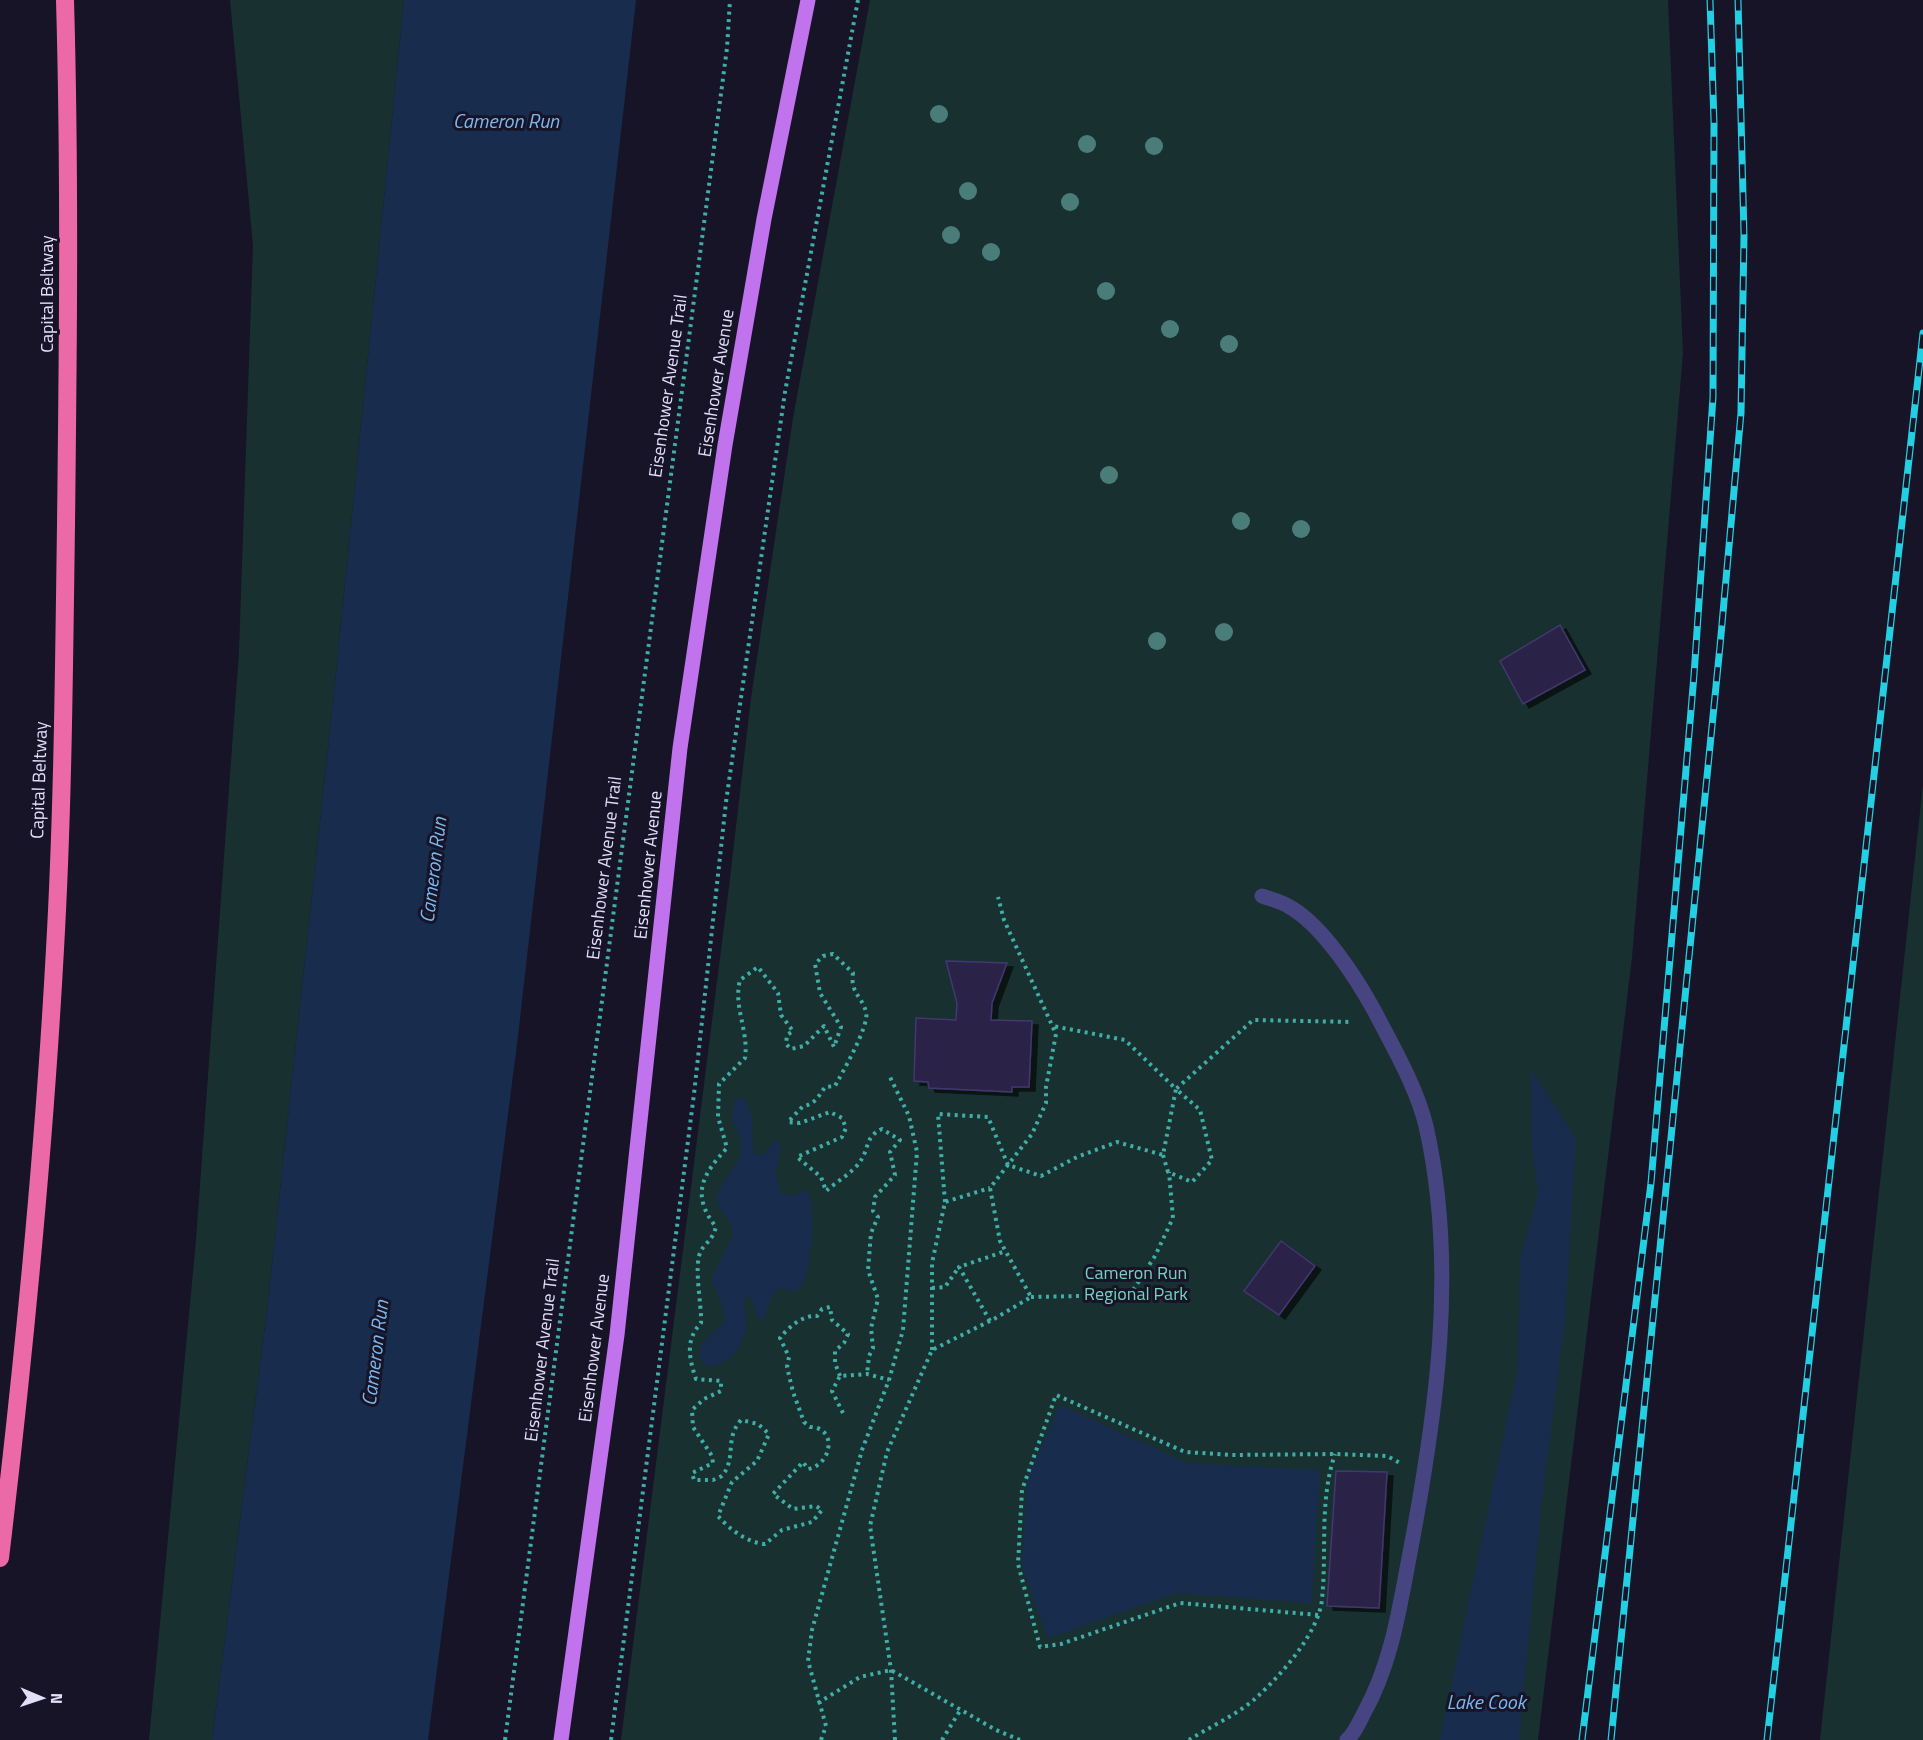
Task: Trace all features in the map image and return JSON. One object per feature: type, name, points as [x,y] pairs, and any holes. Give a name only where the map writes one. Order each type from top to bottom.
[{"type":"highway","name":"Capital Beltway","points":[[0,1558],[18,1407],[39,1169],[55,947],[64,634],[69,308],[65,0]]},
{"type":"main road","name":"Eisenhower Avenue","points":[[561,1740],[617,1335],[680,748],[725,445],[760,242],[808,0]]},
{"type":"lane","points":[[1262,896],[1288,906],[1329,944],[1365,994],[1404,1068],[1425,1125],[1439,1207],[1441,1291],[1439,1350],[1425,1476],[1393,1638],[1379,1686],[1347,1740]]},
{"type":"path","name":"Eisenhower Avenue Trail","points":[[505,1740],[727,48],[730,0]]},
{"type":"path","points":[[611,1740],[694,1094],[725,812],[785,392],[858,0]]},
{"type":"path","points":[[945,1202],[990,1188],[1032,1134],[1046,1102],[1046,1087],[1056,1034],[1004,920],[998,897]]},
{"type":"path","points":[[843,1413],[832,1391],[840,1376],[835,1363],[835,1351],[844,1343],[848,1334],[832,1320],[830,1308],[822,1309],[817,1316],[810,1316],[796,1323],[780,1338],[789,1357],[787,1367],[804,1422],[810,1427],[818,1427],[824,1431],[828,1440],[828,1453],[824,1462],[815,1467],[808,1469],[803,1462],[773,1494],[793,1509],[816,1506],[822,1510],[812,1522],[782,1530],[765,1544],[754,1544],[726,1526],[718,1516],[732,1482],[757,1461],[769,1434],[758,1424],[741,1420],[731,1433],[730,1460],[722,1476],[713,1480],[694,1480],[692,1473],[713,1464],[712,1456],[693,1427],[692,1410],[704,1399],[721,1391],[721,1380],[696,1379],[689,1354],[691,1333],[700,1323],[701,1251],[712,1240],[716,1227],[705,1214],[704,1179],[710,1166],[727,1148],[718,1117],[719,1084],[745,1058],[745,1030],[736,995],[740,980],[758,967],[778,993],[781,1015],[793,1031],[787,1035],[786,1044],[791,1049],[804,1046],[824,1026],[834,1047],[841,1027],[820,993],[815,964],[823,956],[833,954],[853,973],[851,985],[867,1013],[865,1021],[858,1046],[835,1086],[825,1088],[819,1097],[809,1105],[803,1106],[788,1122],[800,1123],[830,1112],[842,1118],[846,1128],[842,1137],[797,1157],[821,1178],[826,1191],[859,1164],[868,1138],[875,1132],[882,1130],[900,1140],[890,1152],[895,1174],[875,1197],[873,1211],[878,1217],[871,1233],[868,1270],[878,1299],[871,1328],[873,1348],[869,1356],[867,1374]]},
{"type":"path","points":[[932,1350],[990,1321],[1031,1297],[1130,1295],[1155,1256],[1173,1218],[1168,1172],[1163,1155],[1176,1089],[1252,1020],[1379,1020]]},
{"type":"path","points":[[1052,1026],[1125,1040],[1200,1110],[1212,1160],[1192,1182],[1168,1172]]},
{"type":"path","points":[[821,1740],[826,1726],[808,1661],[812,1630],[862,1450],[889,1380],[903,1330],[917,1152],[909,1116],[890,1077]]},
{"type":"path","points":[[895,1740],[891,1670],[870,1527],[887,1452],[932,1350],[932,1263],[945,1202],[938,1114],[988,1117],[1008,1165],[1041,1176],[1077,1157],[1117,1142],[1163,1155]]},
{"type":"path","points":[[990,1188],[1000,1241],[1031,1297]]},
{"type":"path","points":[[932,1288],[945,1287],[959,1267],[1006,1251]]},
{"type":"path","points":[[959,1267],[990,1321]]},
{"type":"path","points":[[840,1376],[867,1374],[889,1380]]},
{"type":"path","points":[[1318,1615],[1180,1603],[1061,1644],[1040,1647],[1018,1564],[1022,1490],[1056,1395],[1185,1452],[1232,1455],[1387,1456],[1425,1476]]},
{"type":"path","points":[[1189,1740],[1257,1697],[1310,1635],[1322,1601],[1324,1513],[1330,1470],[1336,1454]]},
{"type":"path","points":[[818,1703],[860,1677],[891,1670],[1020,1740]]},
{"type":"path","points":[[942,1740],[961,1709]]},
{"type":"green space","points":[[230,0],[404,0],[334,693],[267,1310],[212,1740],[149,1740],[196,1240],[239,652],[253,245]]},
{"type":"green space","name":"Cameron Run Regional Park","points":[[870,0],[1668,0],[1683,353],[1632,957],[1538,1740],[621,1740],[751,698],[793,418]]},
{"type":"green space","points":[[1923,784],[1923,1740],[1820,1740]]},
{"type":"water","name":"Cameron Run","points":[[404,0],[636,0],[518,1036],[428,1740],[212,1740],[267,1310],[334,693]]},
{"type":"water","name":"Lake Cook","points":[[1531,1069],[1576,1139],[1565,1321],[1541,1508],[1519,1740],[1440,1740],[1518,1366],[1520,1258],[1538,1193],[1531,1137]]},
{"type":"water","points":[[735,1098],[744,1099],[752,1116],[753,1153],[763,1155],[776,1140],[781,1144],[776,1175],[781,1193],[790,1196],[807,1190],[812,1225],[810,1255],[800,1289],[792,1292],[783,1288],[773,1293],[764,1319],[759,1319],[750,1297],[744,1298],[746,1327],[742,1342],[728,1360],[714,1366],[706,1366],[698,1356],[703,1342],[724,1322],[723,1307],[711,1279],[732,1237],[732,1225],[718,1206],[718,1192],[740,1157],[741,1140],[732,1117]]},
{"type":"water","points":[[1060,1405],[1187,1463],[1320,1470],[1312,1603],[1176,1593],[1048,1638],[1022,1568],[1027,1478]]},
{"type":"building","points":[[1560,625],[1585,670],[1523,704],[1500,661]]},
{"type":"building","points":[[946,961],[1007,963],[992,1003],[991,1020],[1032,1021],[1029,1087],[1012,1087],[1012,1092],[929,1088],[928,1082],[914,1081],[916,1018],[956,1020],[957,1003]]},
{"type":"building","points":[[1281,1241],[1315,1266],[1279,1315],[1244,1291]]},
{"type":"building","points":[[1336,1471],[1387,1472],[1379,1608],[1327,1606]]},
{"type":"railway","points":[[1582,1740],[1651,1183],[1694,675],[1713,397],[1714,123],[1710,0]]},
{"type":"railway","points":[[1611,1740],[1720,646],[1741,413],[1744,235],[1738,0]]},
{"type":"railway","points":[[1767,1740],[1923,333]]}]
